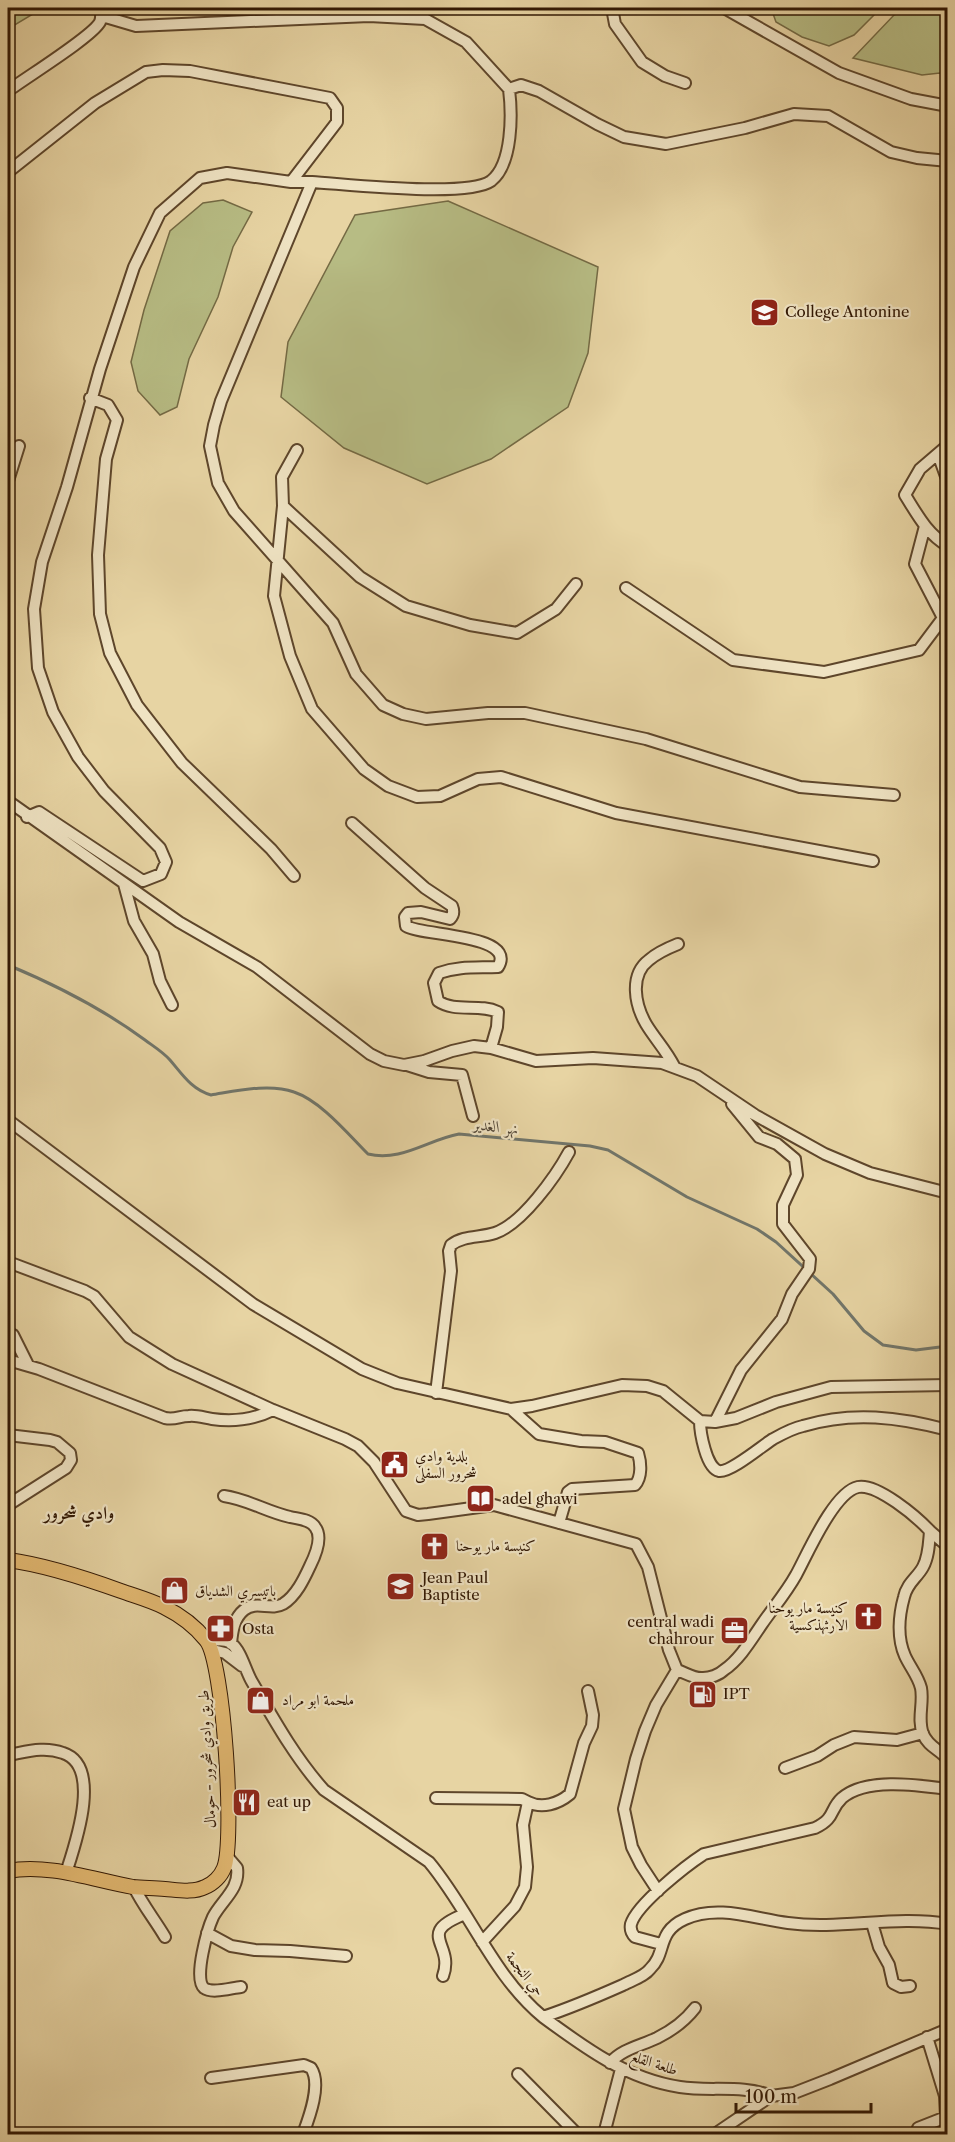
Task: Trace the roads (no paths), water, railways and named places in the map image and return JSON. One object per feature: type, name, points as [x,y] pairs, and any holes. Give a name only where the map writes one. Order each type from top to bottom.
[{"type":"main road","points":[[8,1560],[27,1562],[98,1582],[163,1606],[190,1624],[210,1646]]},
{"type":"main road","name":"طريق وادي شحرور - حومال","points":[[8,1871],[16,1869],[66,1873],[134,1887],[183,1891],[204,1887],[220,1875],[225,1867],[228,1848],[226,1760],[221,1691],[210,1646]]},
{"type":"street","points":[[612,8],[615,24],[642,62],[665,76],[685,83]]},
{"type":"street","points":[[724,8],[839,74],[911,99],[948,106]]},
{"type":"street","points":[[8,91],[84,38],[99,24],[101,12],[136,26],[369,16],[424,19],[466,42],[509,88],[511,108],[510,133],[501,168],[490,182],[471,187],[448,189],[291,182],[227,173],[200,178],[160,213],[134,267],[90,398],[67,487],[42,562],[34,609],[38,668],[53,712],[78,757],[104,791],[160,848],[166,862],[161,874],[143,881],[39,812],[27,817]]},
{"type":"street","points":[[8,172],[95,103],[146,72],[163,70],[190,71],[330,98],[337,108],[337,122],[291,182]]},
{"type":"street","points":[[509,88],[521,85],[539,91],[624,137],[666,144],[746,128],[794,114],[828,116],[891,152],[917,158],[948,161]]},
{"type":"street","points":[[312,182],[221,401],[210,446],[218,483],[234,512],[333,623],[356,674],[382,705],[403,714],[426,719],[488,713],[525,713],[646,739],[800,787],[894,795]]},
{"type":"street","points":[[90,398],[108,405],[117,420],[106,459],[98,555],[100,614],[110,653],[137,705],[182,764],[271,849],[294,876]]},
{"type":"street","points":[[948,445],[920,469],[906,495],[925,526],[938,541],[948,546]]},
{"type":"street","points":[[8,481],[19,446]]},
{"type":"street","points":[[297,450],[282,477],[283,506],[274,596],[290,656],[312,710],[364,769],[388,786],[417,797],[440,796],[478,779],[501,777],[616,813],[873,861]]},
{"type":"street","points":[[938,454],[948,482]]},
{"type":"street","points":[[283,506],[360,577],[406,606],[470,625],[517,633],[556,609],[576,584]]},
{"type":"street","points":[[626,588],[733,660],[824,672],[919,650],[945,618],[915,564],[925,526]]},
{"type":"street","points":[[8,801],[27,817],[179,922],[257,967],[370,1054],[384,1062],[429,1072],[462,1075],[473,1116]]},
{"type":"street","points":[[352,823],[425,888],[452,906],[453,916],[450,920],[421,912],[408,913],[404,922],[406,926],[419,931],[475,940],[497,948],[501,956],[498,967],[452,968],[439,973],[434,983],[438,1000],[444,1005],[476,1007],[498,1012],[497,1027],[491,1048]]},
{"type":"street","points":[[124,884],[134,921],[153,954],[160,981],[172,1005]]},
{"type":"street","points":[[674,1066],[640,1013],[636,992],[640,971],[644,964],[678,944]]},
{"type":"street","points":[[404,1065],[474,1046],[491,1048],[536,1061],[592,1058],[662,1063],[697,1076],[728,1099],[834,1158],[870,1173],[948,1193]]},
{"type":"street","points":[[716,1422],[741,1370],[782,1319],[792,1294],[806,1273],[810,1259],[783,1224],[783,1205],[797,1175],[795,1159],[777,1144],[759,1137],[728,1099]]},
{"type":"street","points":[[8,1120],[253,1304],[362,1369],[397,1383],[511,1409],[622,1384],[647,1386],[663,1391],[700,1421],[716,1422],[736,1419],[783,1400],[831,1387],[948,1385]]},
{"type":"street","points":[[436,1393],[451,1271],[449,1251],[451,1245],[465,1238],[502,1230],[537,1198],[568,1152]]},
{"type":"street","points":[[8,1262],[94,1296],[129,1337],[200,1378],[345,1438],[374,1462],[406,1511],[418,1515],[494,1504],[632,1542],[640,1548],[648,1567],[669,1650],[677,1670],[694,1677],[702,1678],[723,1672],[750,1642],[789,1587],[822,1525],[850,1489],[860,1486],[874,1490],[914,1515],[945,1544],[948,1550]]},
{"type":"street","points":[[13,1335],[28,1365]]},
{"type":"street","points":[[8,1360],[28,1365],[175,1420],[189,1415],[216,1420],[245,1419],[273,1410]]},
{"type":"street","points":[[511,1409],[539,1434],[581,1441],[605,1442],[638,1453],[641,1463],[638,1481],[635,1485],[572,1489],[568,1492],[559,1523]]},
{"type":"street","points":[[700,1421],[701,1437],[711,1464],[716,1470],[721,1471],[730,1468],[776,1437],[800,1426],[819,1421],[865,1415],[948,1430]]},
{"type":"street","points":[[8,1435],[57,1442],[70,1453],[71,1460],[66,1468],[8,1505]]},
{"type":"street","points":[[224,1496],[275,1513],[307,1520],[316,1527],[318,1533],[313,1560],[303,1581],[288,1600],[278,1606],[254,1605],[246,1608],[238,1616],[234,1625],[231,1644],[218,1640],[210,1646],[225,1653],[245,1668]]},
{"type":"street","points":[[930,1531],[925,1563],[906,1588],[900,1633],[903,1653],[917,1675],[922,1692],[920,1720],[923,1733],[932,1748],[948,1760]]},
{"type":"street","name":"حي النجمة","points":[[231,1644],[279,1727],[311,1776],[324,1790],[343,1804],[429,1862],[442,1878],[482,1942],[525,2001],[543,2018],[570,2009],[647,1972],[656,1961],[666,1934],[685,1919],[715,1914],[742,1914],[806,1925],[918,1922],[948,1924]]},
{"type":"street","points":[[658,1891],[632,1847],[624,1818],[624,1809],[645,1731],[656,1705],[677,1670]]},
{"type":"street","points":[[436,1798],[522,1798],[537,1806],[561,1801],[570,1794],[584,1743],[592,1726],[593,1715],[588,1691]]},
{"type":"street","points":[[785,1768],[817,1756],[834,1745],[854,1737],[897,1740],[923,1733]]},
{"type":"street","points":[[8,1755],[37,1749],[52,1750],[66,1753],[77,1762],[84,1795],[77,1839],[66,1873]]},
{"type":"street","points":[[661,1944],[634,1937],[631,1929],[632,1922],[658,1891],[704,1854],[802,1832],[827,1823],[841,1799],[855,1790],[884,1784],[920,1785],[948,1789]]},
{"type":"street","points":[[482,1942],[510,1912],[525,1887],[527,1867],[524,1825],[528,1802]]},
{"type":"street","points":[[226,1855],[237,1868],[236,1882],[213,1917],[207,1934],[200,1983],[204,1988],[211,1990],[241,1987]]},
{"type":"street","points":[[134,1887],[165,1937]]},
{"type":"street","points":[[443,1976],[446,1965],[439,1931],[442,1925],[465,1914]]},
{"type":"street","points":[[872,1923],[879,1947],[889,1965],[893,1983],[901,1987],[910,1986]]},
{"type":"street","points":[[207,1934],[231,1946],[255,1950],[346,1956]]},
{"type":"street","points":[[610,2063],[618,2054],[659,2037],[687,2018],[695,2008]]},
{"type":"street","name":"طلعة القلع","points":[[543,2018],[610,2063],[659,2083],[682,2088],[751,2091],[771,2096]]},
{"type":"street","points":[[715,2134],[771,2096],[794,2093],[831,2079],[948,2029]]},
{"type":"street","points":[[916,2134],[918,2128],[946,2117],[943,2075],[927,2037]]},
{"type":"street","points":[[211,2078],[304,2065],[311,2068],[315,2079],[314,2091],[311,2114],[303,2134]]},
{"type":"street","points":[[604,2134],[621,2069]]},
{"type":"street","points":[[518,2074],[577,2134]]},
{"type":"waterway","name":"نهر الغدير","points":[[8,965],[61,989],[113,1018],[161,1052],[188,1081],[204,1093],[211,1095],[263,1088],[294,1092],[324,1110],[368,1154],[380,1156],[403,1153],[459,1134],[590,1146],[608,1150],[687,1197],[757,1229],[776,1242],[833,1294],[864,1331],[883,1345],[916,1350],[948,1346]]},
{"type":"place","name":"College Antonine","points":[[764,312]]},
{"type":"place","name":"بلدية وادي شحرور السفلى","points":[[394,1465]]},
{"type":"place","name":"adel ghawi","points":[[481,1499]]},
{"type":"place","name":"كنيسة مار يوحنا","points":[[435,1546]]},
{"type":"place","name":"Jean Paul Baptiste","points":[[401,1587]]},
{"type":"place","name":"باتيسري الشدياق","points":[[174,1591]]},
{"type":"place","name":"كنيسة مار يوحنا الارثهذكسية","points":[[869,1617]]},
{"type":"place","name":"Osta","points":[[221,1629]]},
{"type":"place","name":"central wadi chahrour","points":[[735,1631]]},
{"type":"place","name":"IPT","points":[[702,1694]]},
{"type":"place","name":"ملحمة ابو مراد","points":[[261,1700]]},
{"type":"place","name":"eat up","points":[[246,1802]]},
{"type":"district","name":"وادي شحرور","points":[[79,1513]]}]
